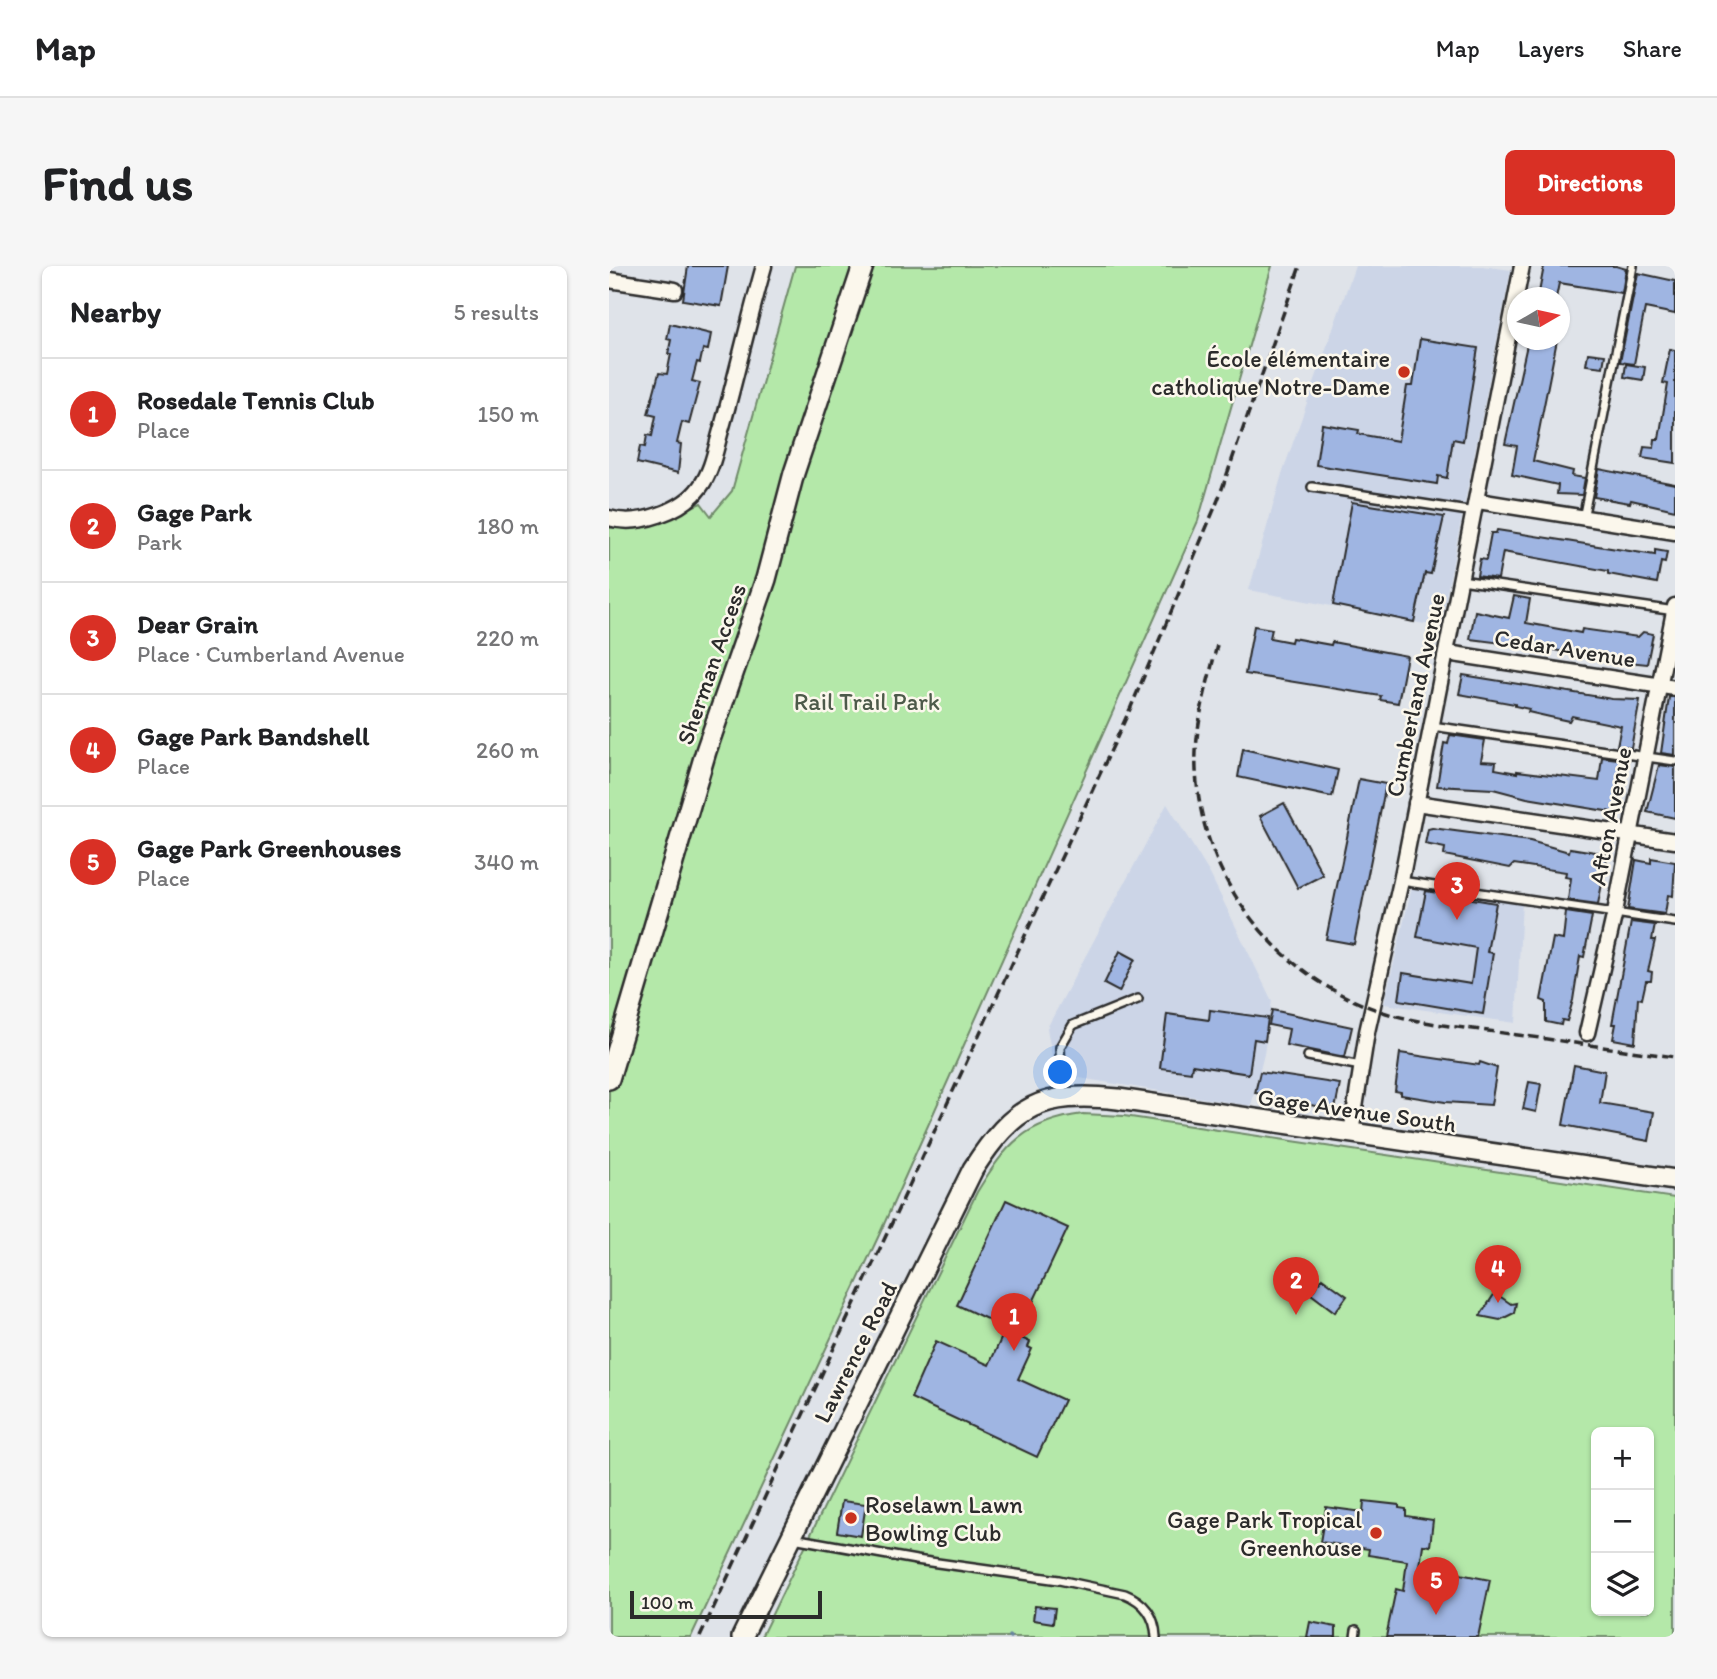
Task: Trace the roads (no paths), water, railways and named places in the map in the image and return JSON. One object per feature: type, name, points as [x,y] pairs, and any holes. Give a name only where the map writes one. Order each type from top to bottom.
[{"type":"street","points":[[609,518],[617,521],[666,512],[680,507],[701,486],[711,466],[764,266]]},
{"type":"street","name":"Sherman Access","points":[[609,1079],[706,751],[767,579],[794,472],[863,266]]},
{"type":"street","name":"Cumberland Avenue","points":[[1351,1133],[1362,1066],[1447,653],[1522,266]]},
{"type":"street","points":[[609,280],[675,290]]},
{"type":"street","points":[[1476,507],[1675,531]]},
{"type":"street","name":"Afton Avenue","points":[[1587,1033],[1615,912],[1675,609]]},
{"type":"street","name":"Cedar Avenue","points":[[1447,653],[1675,688]]},
{"type":"street","points":[[1416,803],[1675,841]]},
{"type":"street","name":"Gage Avenue South","points":[[1033,1107],[1062,1097],[1079,1095],[1118,1099],[1675,1180]]},
{"type":"street","name":"Lawrence Road","points":[[742,1637],[973,1169],[998,1131],[1033,1107]]},
{"type":"lane","points":[[1583,520],[1633,266]]},
{"type":"lane","points":[[1312,487],[1476,507]]},
{"type":"lane","points":[[1461,580],[1675,609]]},
{"type":"lane","points":[[1432,726],[1675,761]]},
{"type":"lane","points":[[1401,881],[1675,922]]},
{"type":"lane","points":[[1062,1097],[1060,1047],[1073,1025],[1138,999]]},
{"type":"lane","points":[[1308,1056],[1362,1066]]},
{"type":"lane","points":[[789,1538],[916,1560],[1059,1580],[1125,1594],[1149,1611],[1155,1622],[1156,1637]]},
{"type":"railway","points":[[700,1637],[1131,707],[1218,500],[1300,266]]},
{"type":"railway","points":[[1217,645],[1197,738],[1196,770],[1201,811],[1213,851],[1230,887],[1253,921],[1281,951],[1312,977],[1348,998],[1400,1017],[1675,1057]]},
{"type":"place","name":"École élémentaire catholique Notre-Dame","points":[[1404,372]]},
{"type":"place","name":"Dear Grain","points":[[1457,920]]},
{"type":"place","name":"Gage Park Bandshell","points":[[1498,1303]]},
{"type":"place","name":"Gage Park","points":[[1296,1315]]},
{"type":"place","name":"Rosedale Tennis Club","points":[[1014,1351]]},
{"type":"place","name":"Roselawn Lawn Bowling Club","points":[[851,1518]]},
{"type":"place","name":"Gage Park Tropical Greenhouse","points":[[1376,1533]]},
{"type":"place","name":"Gage Park Greenhouses","points":[[1436,1615]]},
{"type":"park label","name":"Rail Trail Park","points":[[867,701]]}]
